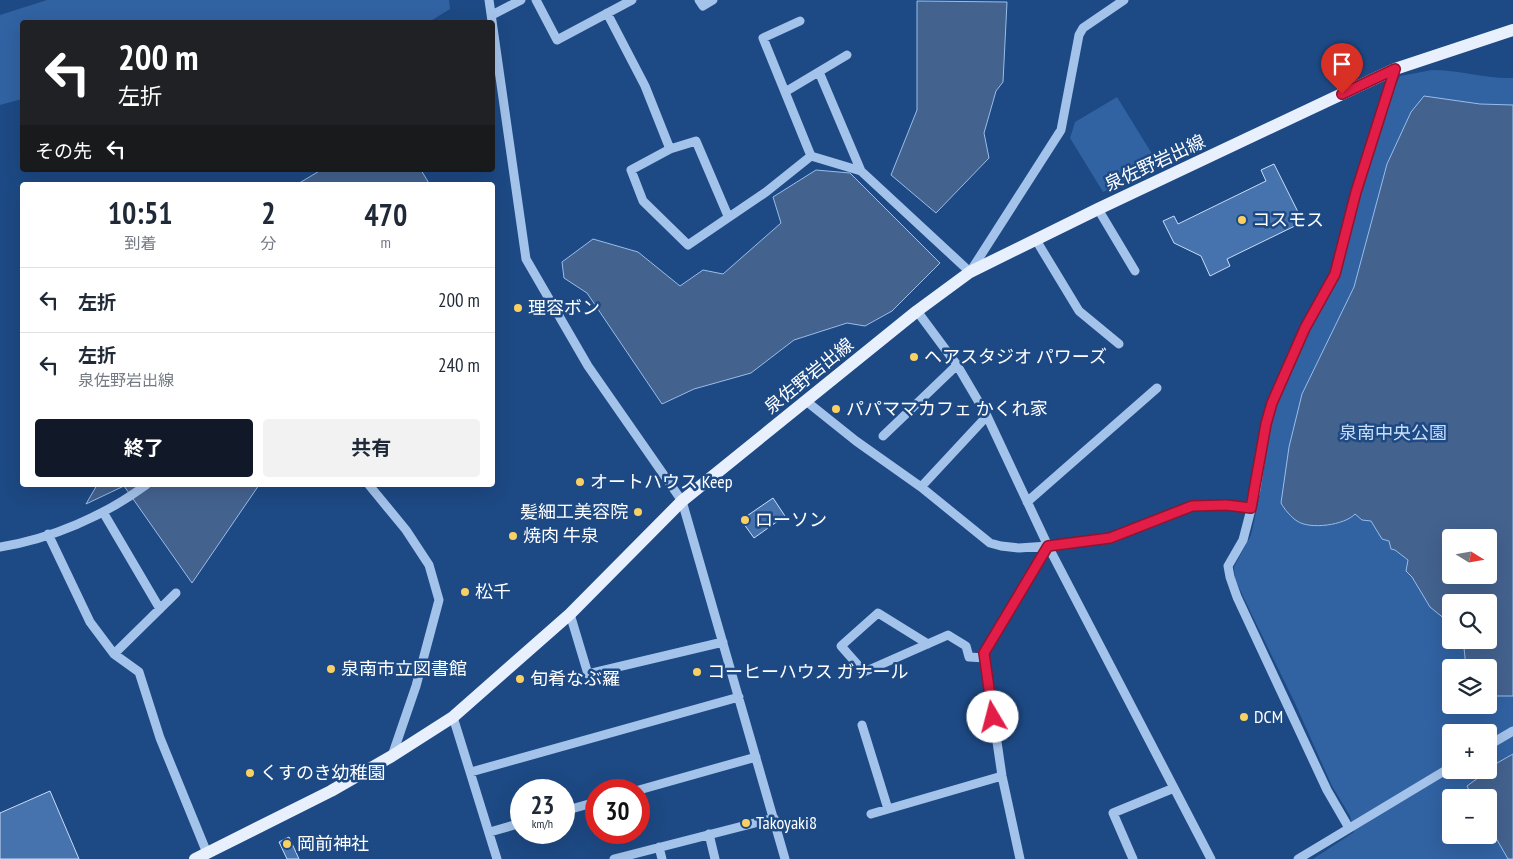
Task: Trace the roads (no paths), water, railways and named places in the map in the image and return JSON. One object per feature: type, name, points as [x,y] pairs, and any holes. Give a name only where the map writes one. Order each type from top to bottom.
[{"type":"main road","name":"泉佐野岩出線","points":[[201,856],[330,791],[392,756],[453,717],[570,614],[682,501],[917,311],[970,272],[1098,209],[1395,69],[1513,30]]},
{"type":"street","points":[[489,0],[492,20]]},
{"type":"street","points":[[492,15],[521,0]]},
{"type":"street","points":[[536,0],[557,40],[632,0]]},
{"type":"street","points":[[699,0],[703,6],[712,0]]},
{"type":"street","points":[[818,72],[861,171],[970,272],[1061,130],[1079,35],[1083,28],[1124,0]]},
{"type":"street","points":[[607,13],[645,86],[670,149]]},
{"type":"street","points":[[800,20],[763,38],[811,156]]},
{"type":"street","points":[[785,92],[847,55]]},
{"type":"street","points":[[495,67],[526,259],[588,366],[682,501],[785,859]]},
{"type":"street","points":[[1350,828],[1327,790],[1237,597],[1228,566],[1243,540],[1251,508],[1266,424],[1272,403],[1305,328],[1335,274],[1356,192],[1395,69]]},
{"type":"street","points":[[728,216],[696,141],[670,149],[630,170],[643,202],[688,245],[728,216],[766,192],[811,156]]},
{"type":"street","points":[[811,156],[861,171]]},
{"type":"street","points":[[1098,209],[1135,271]]},
{"type":"street","points":[[1036,240],[1079,311],[1119,344]]},
{"type":"street","points":[[917,311],[957,365],[987,416],[1048,546],[1211,859]]},
{"type":"street","points":[[883,436],[957,365]]},
{"type":"street","points":[[1027,502],[1157,388]]},
{"type":"street","points":[[806,401],[856,441],[921,487],[990,542],[1019,548],[1110,538],[1192,506],[1226,505],[1251,508]]},
{"type":"street","points":[[921,487],[987,416]]},
{"type":"street","points":[[0,547],[21,544],[83,522],[123,502],[143,487]]},
{"type":"street","points":[[371,487],[406,530],[429,566],[440,600],[416,686],[392,756]]},
{"type":"street","points":[[103,512],[160,609]]},
{"type":"street","points":[[48,534],[90,622],[114,654],[139,672],[201,856]]},
{"type":"street","points":[[1020,859],[1002,776],[984,653],[1048,546]]},
{"type":"street","points":[[114,654],[176,593]]},
{"type":"street","points":[[928,644],[878,613],[842,646],[864,672],[928,644],[948,635],[966,646],[969,657],[985,658]]},
{"type":"street","points":[[570,614],[588,674],[723,642]]},
{"type":"street","points":[[471,772],[739,696]]},
{"type":"street","points":[[453,717],[498,859]]},
{"type":"street","points":[[862,725],[888,809]]},
{"type":"street","points":[[1497,740],[1513,731]]},
{"type":"street","points":[[650,787],[756,757]]},
{"type":"street","points":[[1298,859],[1442,772]]},
{"type":"street","points":[[871,814],[1002,776]]},
{"type":"street","points":[[1132,859],[1112,813],[1174,788]]},
{"type":"street","points":[[614,859],[774,818]]},
{"type":"street","points":[[490,832],[510,826]]},
{"type":"street","points":[[709,834],[715,859]]},
{"type":"street","points":[[659,847],[662,859]]},
{"type":"place","name":"コスモス","points":[[1242,220]]},
{"type":"place","name":"理容ボン","points":[[518,308]]},
{"type":"place","name":"ヘアスタジオ パワーズ","points":[[914,357]]},
{"type":"place","name":"パパママカフェ かくれ家","points":[[836,409]]},
{"type":"place","name":"オートハウス Keep","points":[[580,482]]},
{"type":"place","name":"髪細工美容院","points":[[638,512]]},
{"type":"place","name":"ローソン","points":[[745,520]]},
{"type":"place","name":"焼肉 牛泉","points":[[513,536]]},
{"type":"place","name":"松千","points":[[465,592]]},
{"type":"place","name":"泉南市立図書館","points":[[331,669]]},
{"type":"place","name":"コーヒーハウス ガナール","points":[[697,672]]},
{"type":"place","name":"旬肴なぶ羅","points":[[520,679]]},
{"type":"place","name":"DCM","points":[[1244,717]]},
{"type":"place","name":"くすのき幼稚園","points":[[250,773]]},
{"type":"place","name":"Takoyaki8","points":[[746,823]]},
{"type":"place","name":"岡前神社","points":[[287,844]]},
{"type":"park label","name":"泉南中央公園","points":[[1393,433]]}]
